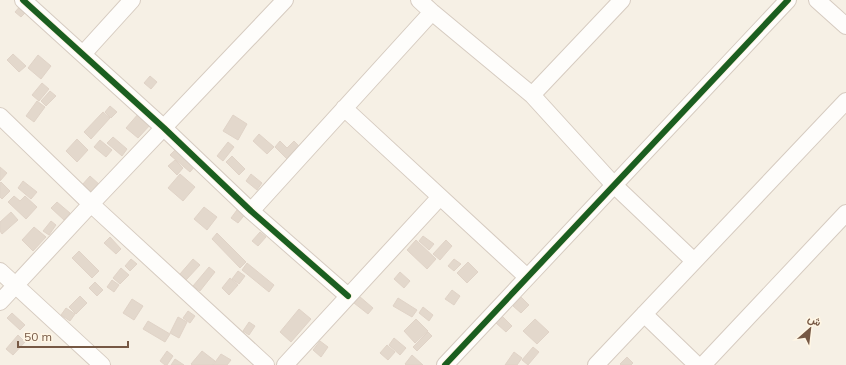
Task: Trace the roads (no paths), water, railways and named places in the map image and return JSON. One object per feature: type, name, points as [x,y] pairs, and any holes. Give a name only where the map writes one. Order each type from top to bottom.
[{"type":"street","points":[[23,0],[164,128],[251,210],[348,296]]},
{"type":"street","points":[[83,54],[132,0]]},
{"type":"street","points":[[0,302],[285,0]]},
{"type":"street","points":[[419,0],[532,95],[614,185],[694,261]]},
{"type":"street","points":[[532,95],[622,0]]},
{"type":"street","points":[[445,365],[788,0]]},
{"type":"street","points":[[817,0],[846,26]]},
{"type":"street","points":[[251,210],[432,12]]},
{"type":"street","points":[[596,365],[846,101]]},
{"type":"street","points":[[344,108],[527,277]]},
{"type":"street","points":[[0,116],[91,204],[266,365]]},
{"type":"street","points":[[284,365],[440,197]]},
{"type":"street","points":[[703,365],[845,216]]},
{"type":"street","points":[[0,271],[100,364]]},
{"type":"street","points":[[644,314],[697,365]]}]
